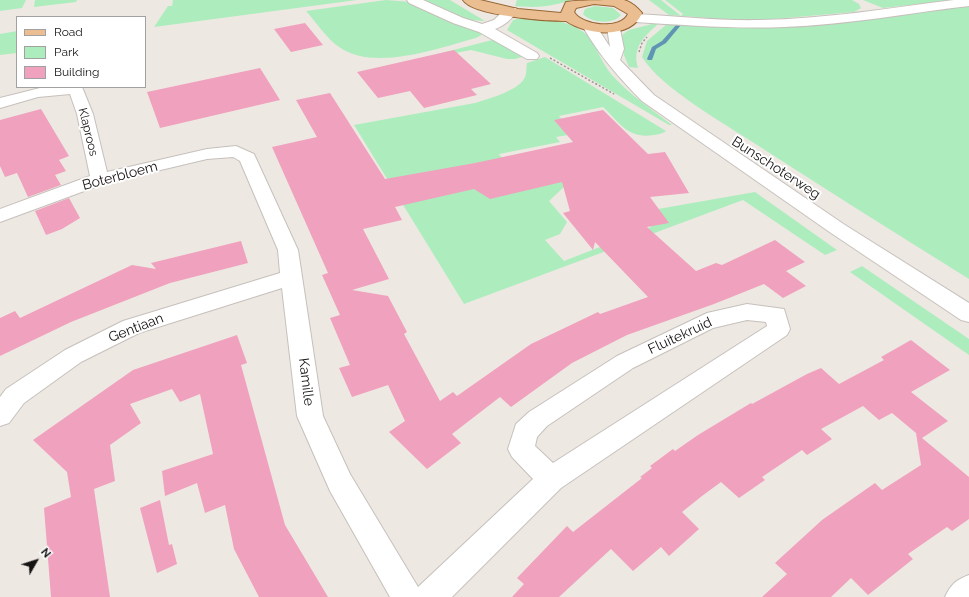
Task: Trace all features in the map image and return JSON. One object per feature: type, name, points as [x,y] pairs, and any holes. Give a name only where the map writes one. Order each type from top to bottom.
[{"type":"main road","points":[[469,0],[488,7],[528,14],[568,13],[581,24],[590,27],[614,27],[631,22],[635,18],[635,14],[632,10],[610,0],[590,0],[571,5],[568,13]]},
{"type":"street","points":[[412,0],[472,25],[483,28],[532,56]]},
{"type":"street","points":[[635,18],[718,24],[760,24],[805,21],[969,2]]},
{"type":"street","points":[[862,3],[880,12]]},
{"type":"street","points":[[483,28],[495,25],[511,11]]},
{"type":"street","name":"Bunschoterweg","points":[[590,27],[602,47],[614,59],[626,77],[648,98],[838,229],[969,314]]},
{"type":"street","points":[[614,27],[617,49],[614,59]]},
{"type":"street","name":"Klaproos","points":[[0,103],[38,92],[56,89],[76,90],[85,114],[100,180]]},
{"type":"street","name":"Boterbloem","points":[[0,216],[100,180],[207,154],[236,151],[243,154]]},
{"type":"street","name":"Kamille","points":[[243,154],[248,158],[288,250],[310,416],[340,482],[407,597]]},
{"type":"street","name":"Gentiaan","points":[[0,416],[15,396],[73,356],[131,327],[292,277]]},
{"type":"street","name":"Fluitekruid","points":[[430,597],[551,479],[780,329],[776,315],[748,312],[707,321],[625,362],[538,419],[525,432],[521,449],[551,479]]},
{"type":"street","points":[[961,597],[969,590]]},
{"type":"path","points":[[638,58],[642,43],[662,24],[663,19]]},
{"type":"green space","points":[[0,0],[26,0],[22,8],[0,11]]},
{"type":"green space","points":[[35,0],[77,0],[76,2],[34,7]]},
{"type":"green space","points":[[173,0],[357,0],[154,27],[168,6],[172,6]]},
{"type":"green space","points":[[386,0],[411,2],[483,34],[476,38],[426,52],[407,56],[370,58],[353,54],[339,47],[325,35],[306,11]]},
{"type":"green space","points":[[421,0],[450,0],[485,21],[468,20]]},
{"type":"green space","points":[[517,0],[571,0],[550,6],[530,7],[515,6]]},
{"type":"green space","points":[[649,0],[661,0],[681,16],[669,15]]},
{"type":"green space","points":[[665,0],[852,0],[859,4],[861,8],[854,12],[751,21],[681,16],[683,14]]},
{"type":"green space","points":[[863,0],[956,0],[883,8]]},
{"type":"green space","points":[[969,5],[969,279],[693,104],[663,81],[642,57],[647,41],[667,24],[769,27]]},
{"type":"green space","points":[[595,6],[613,8],[621,15],[613,20],[602,22],[591,19],[583,14],[585,9]]},
{"type":"green space","points":[[524,17],[541,18],[560,22],[570,25],[585,34],[591,40],[611,74],[633,95],[672,125],[669,125],[507,30],[513,20]]},
{"type":"green space","points":[[652,24],[658,24],[648,33],[638,48],[638,68],[629,67],[624,55],[622,35],[629,30]]},
{"type":"green space","points":[[16,31],[16,53],[0,55],[0,34]]},
{"type":"green space","points":[[496,40],[526,56],[515,59],[507,59],[471,50],[403,63]]},
{"type":"green space","points":[[545,57],[666,131],[654,135],[638,135],[626,129],[603,107],[559,116],[574,134],[556,137],[560,142],[499,154],[520,183],[580,172],[549,201],[567,222],[560,234],[545,240],[564,261],[651,227],[641,212],[755,192],[837,250],[825,255],[743,200],[464,304],[354,125],[475,103],[494,97],[509,91],[524,79],[526,76],[527,63]]},
{"type":"green space","points":[[862,266],[969,339],[969,355],[850,272]]},
{"type":"building","points":[[305,23],[323,45],[291,52],[274,29]]},
{"type":"building","points":[[454,50],[491,84],[471,89],[477,95],[424,108],[410,91],[378,98],[357,72]]},
{"type":"building","points":[[260,68],[280,100],[160,128],[147,92]]},
{"type":"building","points":[[330,93],[385,179],[475,163],[573,142],[554,120],[603,110],[648,154],[665,152],[689,193],[650,197],[669,223],[647,227],[696,271],[716,263],[722,265],[775,240],[805,262],[786,271],[806,286],[783,298],[764,284],[714,304],[627,335],[572,363],[511,407],[500,397],[452,434],[461,443],[427,469],[389,432],[405,421],[388,385],[352,397],[339,368],[350,365],[330,318],[340,315],[322,275],[328,273],[272,147],[317,137],[296,100]],"holes":[[[562,182],[570,211],[563,213],[593,250],[595,242],[648,297],[600,314],[598,312],[531,344],[457,396],[453,392],[440,401],[404,334],[407,332],[388,296],[352,290],[389,279],[363,229],[402,220],[395,207],[474,189],[490,199]]]},
{"type":"building","points":[[41,109],[69,156],[59,160],[66,171],[55,175],[61,185],[28,197],[17,173],[5,177],[0,166],[0,120]]},
{"type":"building","points":[[69,198],[80,218],[62,229],[46,235],[35,211]]},
{"type":"building","points":[[241,241],[248,263],[170,283],[71,322],[0,356],[0,318],[15,311],[20,318],[132,265],[156,269],[151,263]]},
{"type":"building","points":[[237,335],[247,363],[241,365],[285,525],[328,597],[259,597],[234,549],[225,505],[205,513],[197,483],[165,496],[162,471],[213,454],[200,394],[180,402],[172,389],[130,404],[141,423],[110,445],[115,481],[94,489],[110,597],[51,597],[44,508],[71,497],[67,472],[33,440],[133,370]]},
{"type":"building","points":[[911,340],[950,370],[911,392],[948,421],[922,438],[892,413],[879,420],[863,406],[821,429],[832,439],[807,455],[802,450],[762,477],[765,480],[739,498],[721,482],[702,496],[682,512],[699,529],[669,556],[661,547],[633,571],[611,549],[559,597],[512,597],[524,584],[517,578],[567,526],[573,532],[642,478],[640,477],[652,468],[650,466],[673,449],[675,451],[698,435],[751,403],[752,404],[807,374],[821,368],[839,384],[884,360],[881,357]]},
{"type":"building","points":[[916,433],[969,477],[969,519],[952,531],[947,527],[908,554],[913,559],[868,595],[851,578],[831,597],[762,597],[787,574],[775,563],[822,520],[875,483],[882,490],[921,465]]},
{"type":"building","points":[[160,500],[169,545],[172,544],[177,564],[157,573],[140,508]]},
{"type":"waterway","points":[[650,59],[654,48],[664,42],[679,25]]}]
